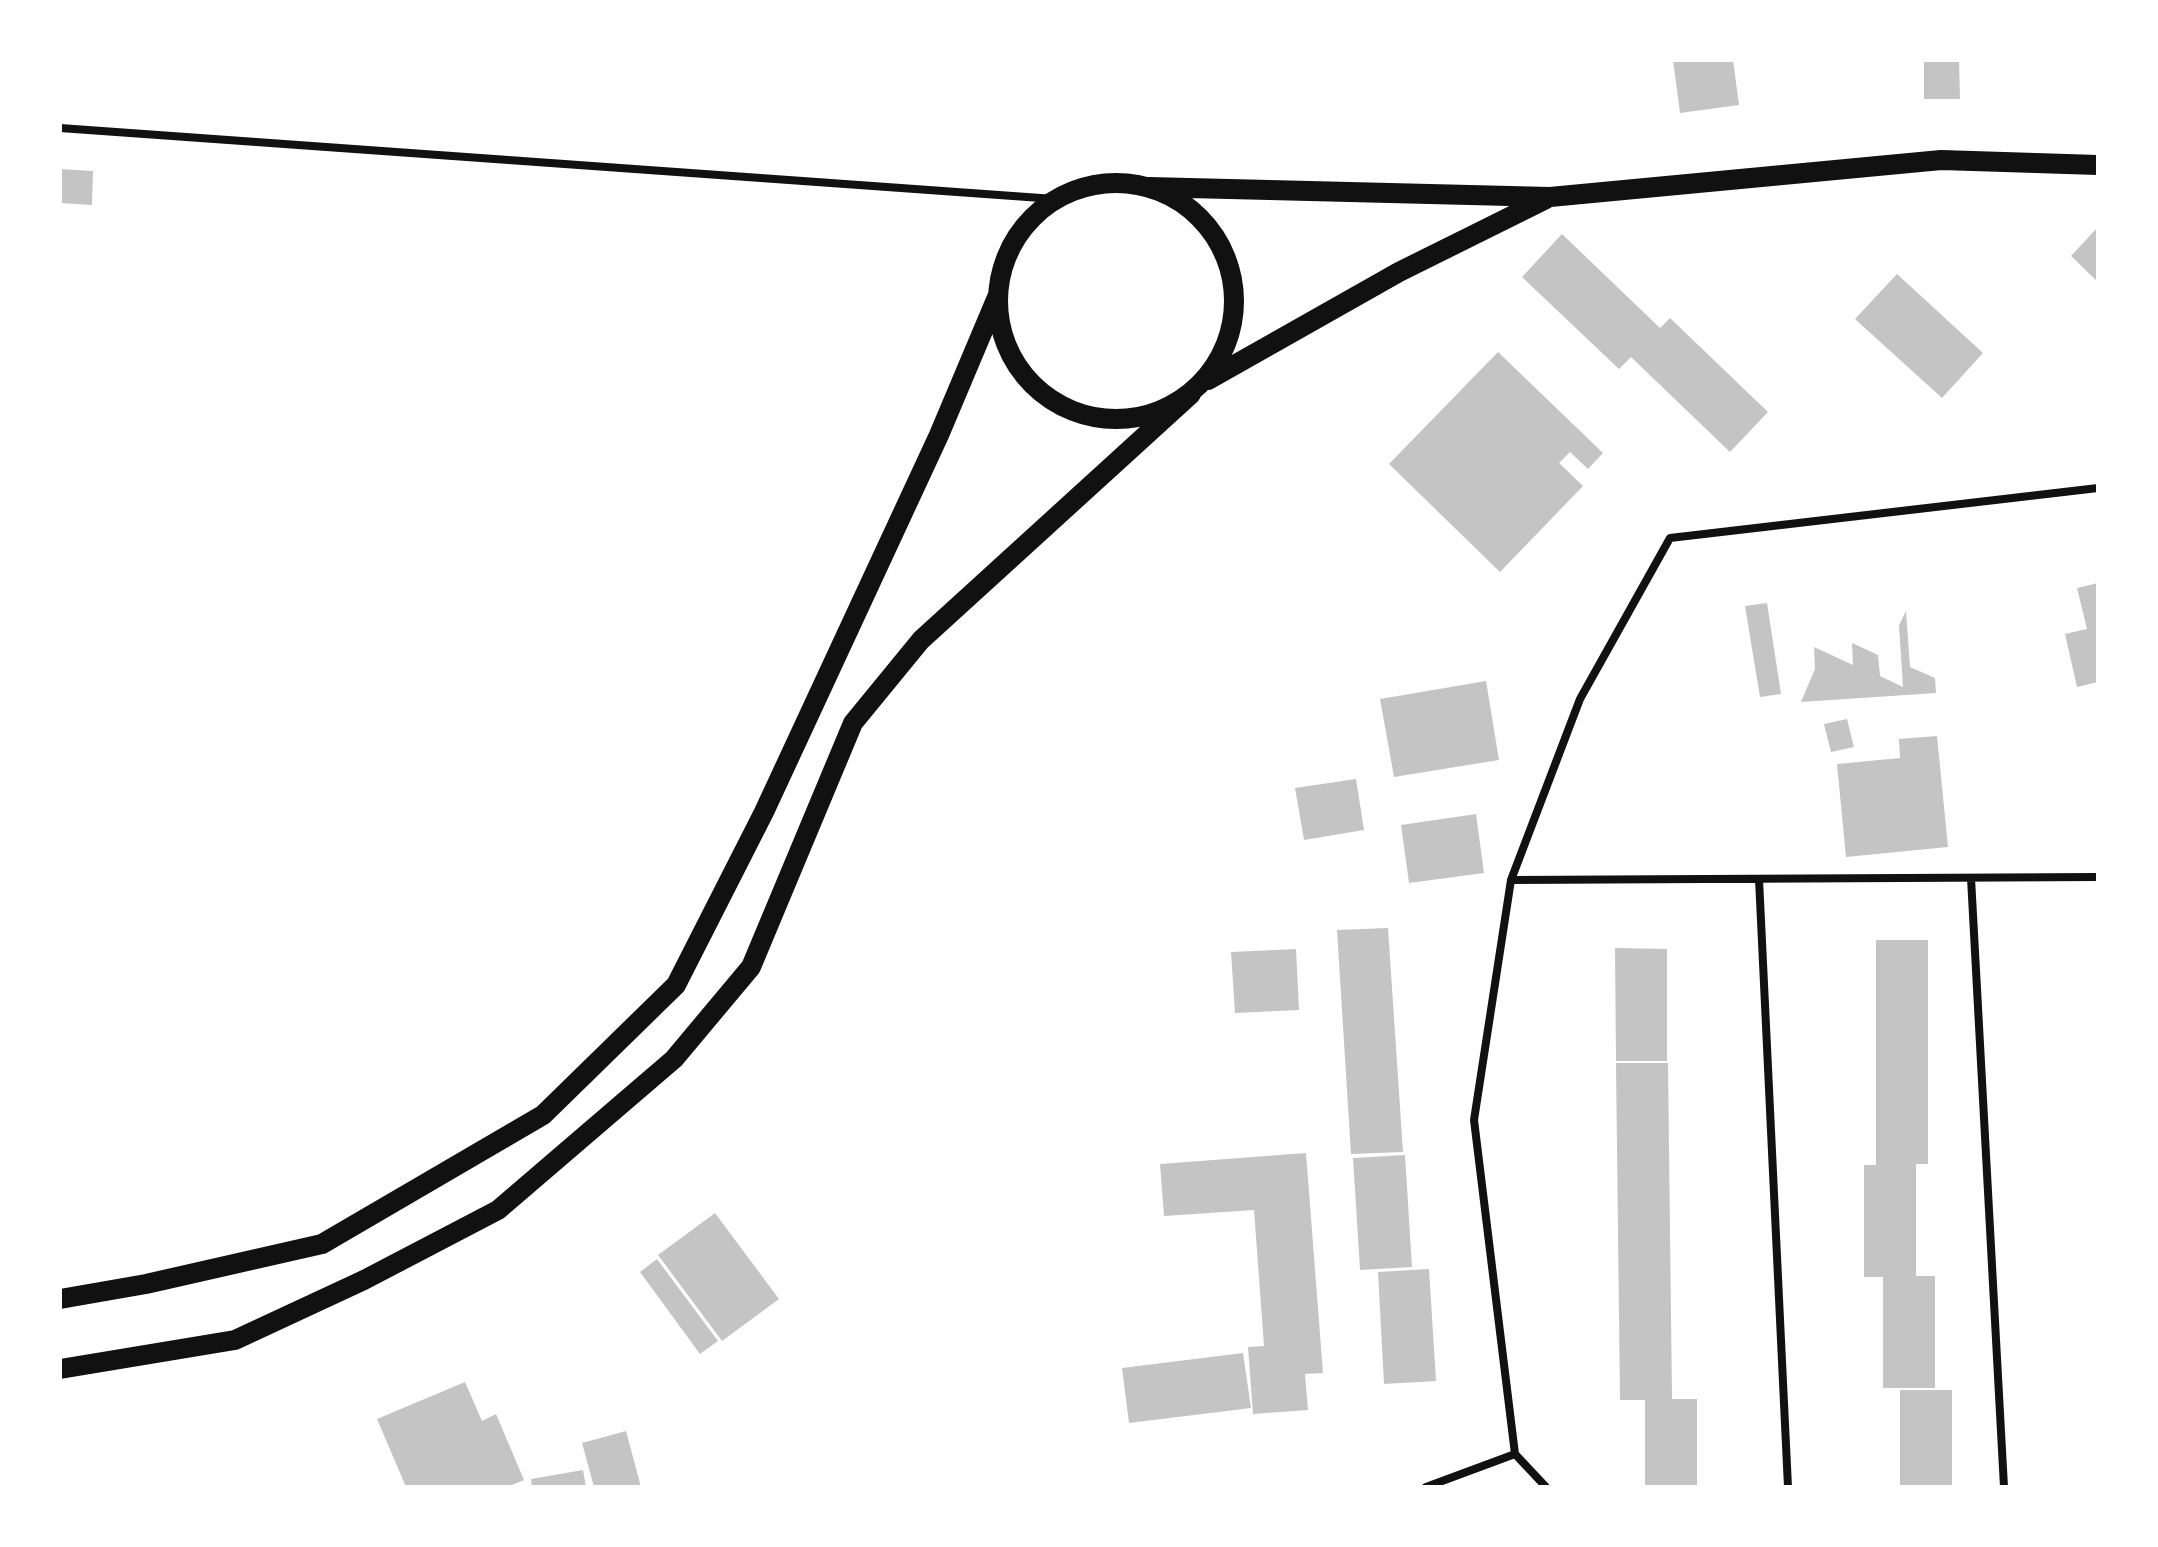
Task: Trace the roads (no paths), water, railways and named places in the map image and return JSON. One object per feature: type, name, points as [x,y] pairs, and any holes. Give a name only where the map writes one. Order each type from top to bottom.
[{"type":"main road","points":[[60,1299],[146,1284],[322,1244],[543,1115],[676,985],[771,798],[939,435],[998,295],[1006,257],[1026,224],[1055,199],[1085,186],[1117,182],[1149,187],[1550,197],[1941,160],[2098,165]]},
{"type":"main road","points":[[60,1369],[235,1340],[364,1280],[498,1210],[674,1059],[751,967],[853,723],[921,640],[1196,389],[1222,356],[1232,324],[1234,289],[1225,255],[1207,225],[1181,202],[1149,187]]},
{"type":"main road","points":[[998,295],[1002,334],[1019,369],[1047,397],[1081,415],[1119,420],[1158,413],[1399,272],[1550,197]]},
{"type":"street","points":[[60,128],[1055,199]]},
{"type":"street","points":[[1546,1487],[1515,1454],[1474,1120],[1511,880],[1580,699],[1670,538],[2098,488]]},
{"type":"street","points":[[1511,880],[2098,877]]},
{"type":"street","points":[[1971,878],[2004,1487]]},
{"type":"street","points":[[1759,879],[1788,1487]]},
{"type":"street","points":[[1426,1487],[1515,1454]]}]
